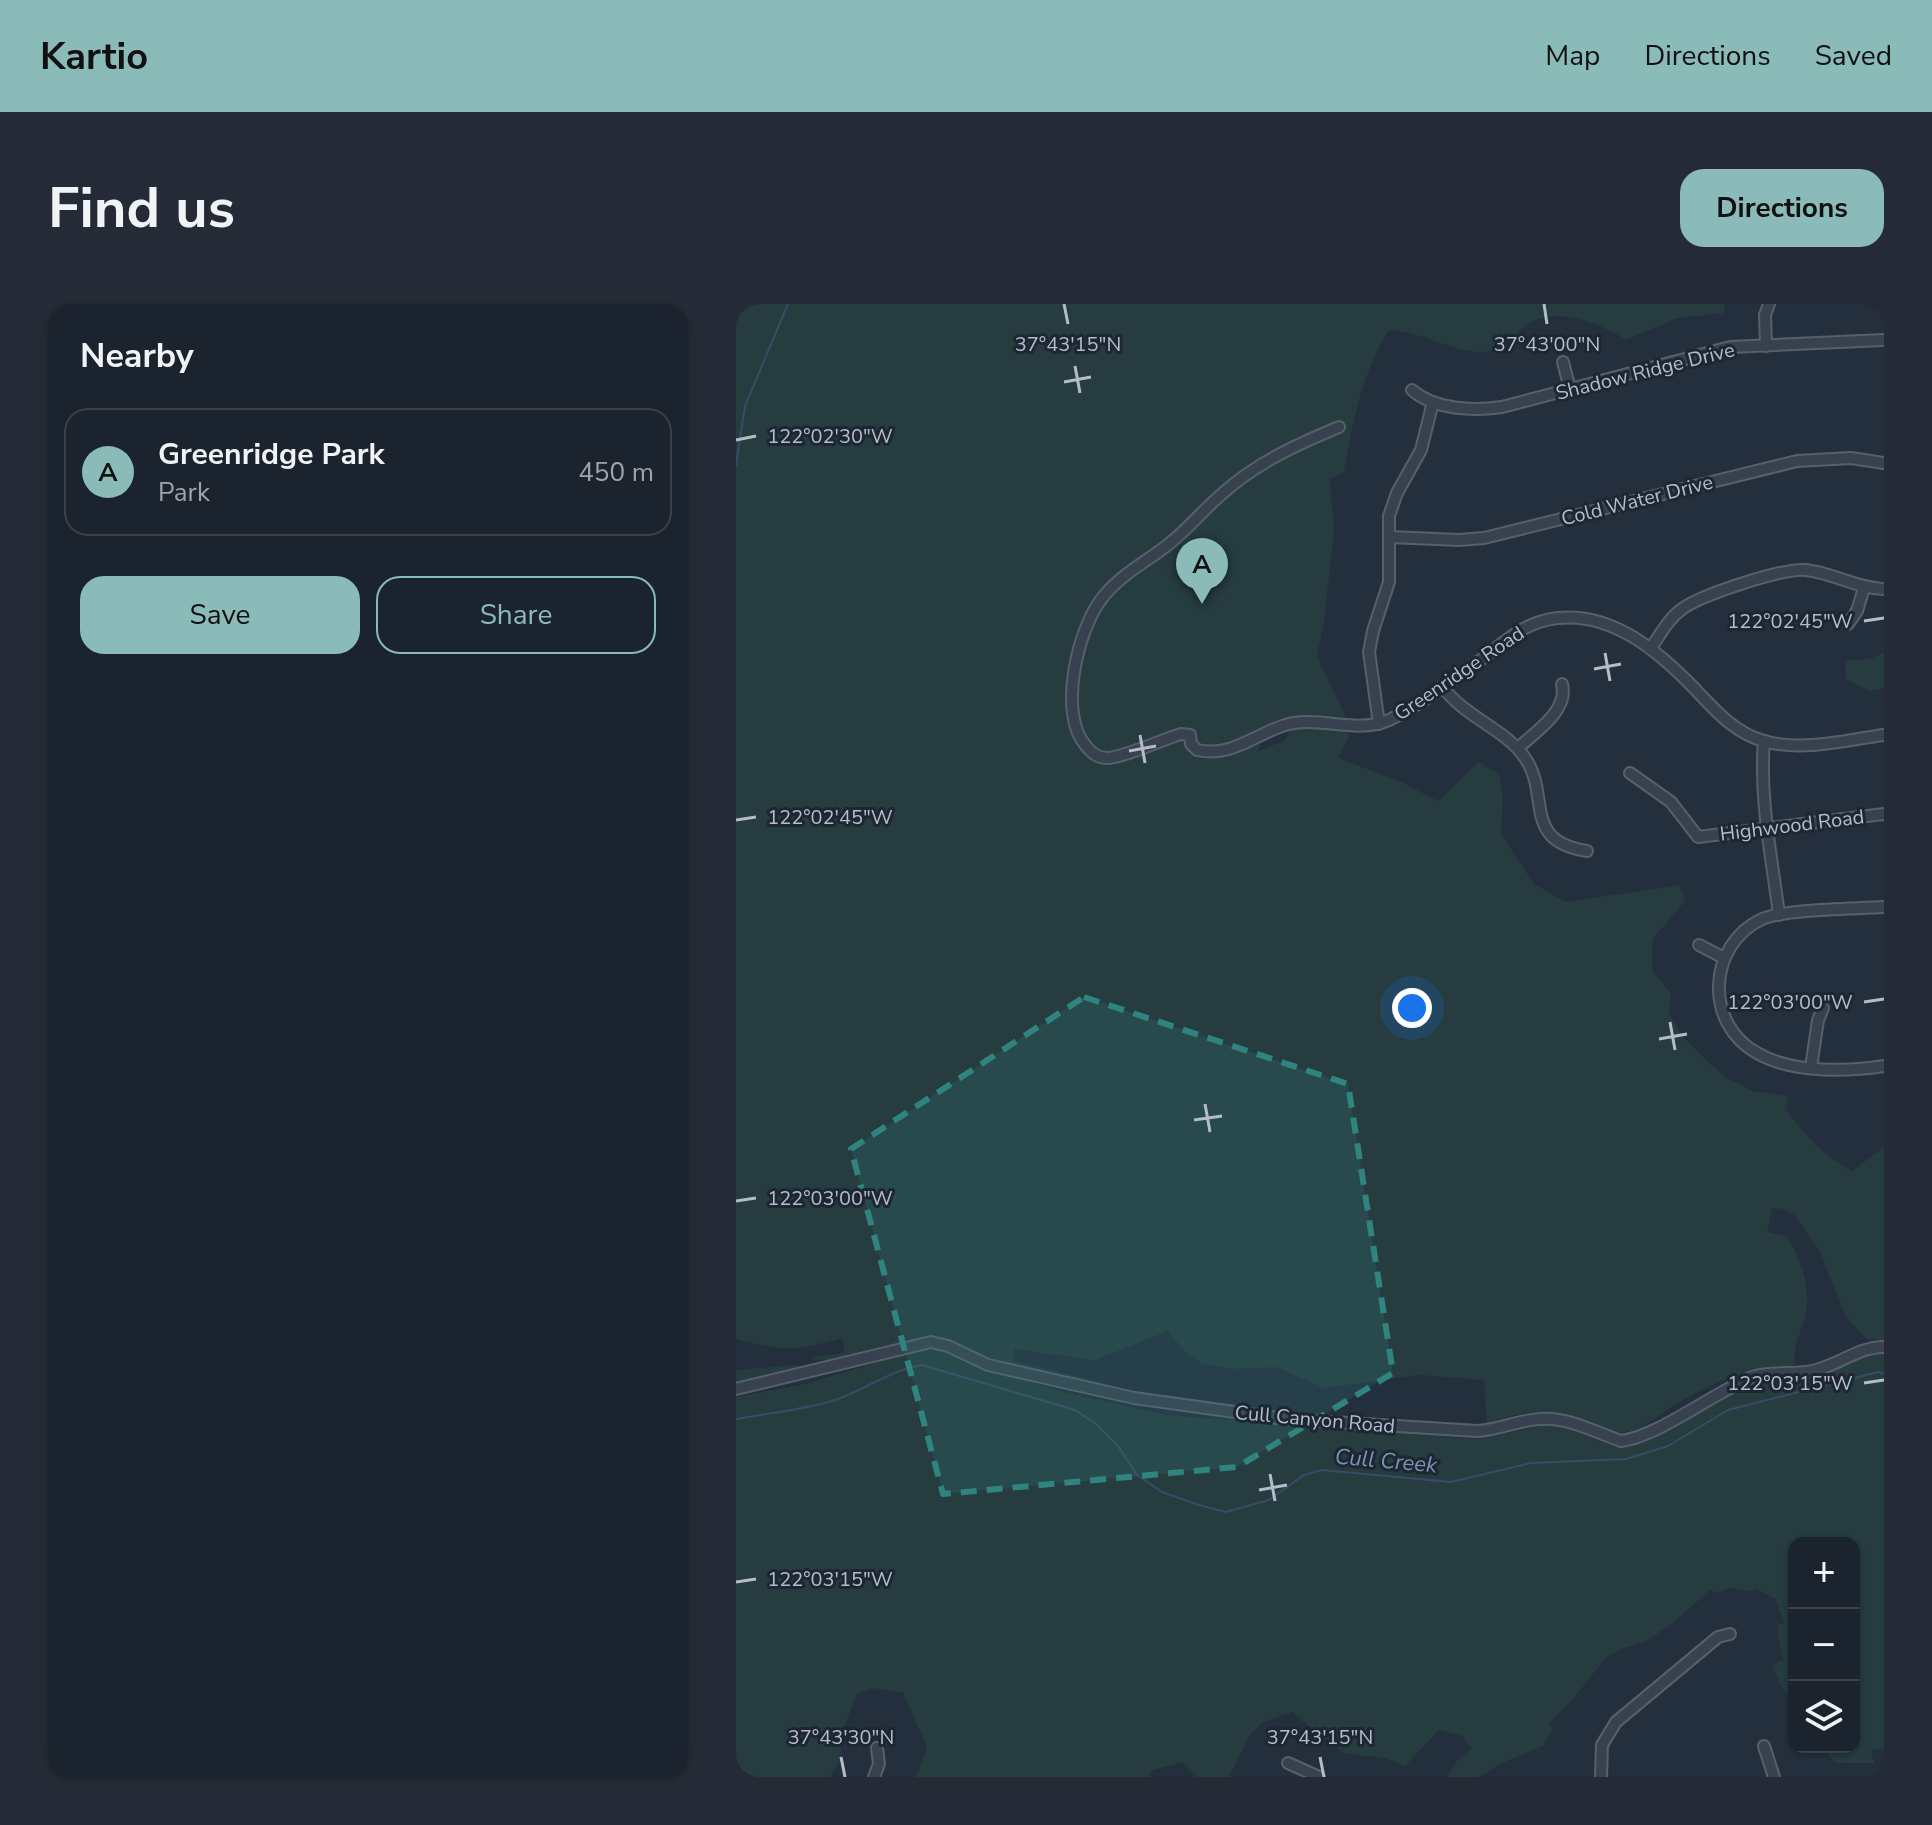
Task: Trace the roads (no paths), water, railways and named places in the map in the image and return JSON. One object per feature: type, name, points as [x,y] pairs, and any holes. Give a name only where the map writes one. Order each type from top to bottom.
[{"type":"street","points":[[1766,346],[1765,315],[1769,304]]},
{"type":"street","name":"Shadow Ridge Drive","points":[[1412,390],[1433,402],[1482,410],[1730,347],[1884,340]]},
{"type":"street","points":[[1563,362],[1570,389]]},
{"type":"street","points":[[1379,724],[1369,652],[1389,582],[1389,516],[1421,450],[1433,402]]},
{"type":"street","name":"Greenridge Road","points":[[1339,427],[1298,444],[1237,482],[1169,544],[1138,565],[1104,595],[1089,622],[1072,685],[1074,725],[1082,742],[1094,756],[1108,759],[1181,734],[1190,735],[1191,744],[1197,750],[1219,753],[1293,724],[1379,724],[1442,686],[1518,631],[1542,620],[1557,618],[1591,619],[1624,632],[1651,648],[1731,724],[1764,741],[1792,745],[1884,735]]},
{"type":"street","name":"Cold Water Drive","points":[[1390,537],[1484,538],[1797,461],[1851,458],[1884,463]]},
{"type":"street","points":[[1651,648],[1683,607],[1777,572],[1815,572],[1864,588],[1884,589]]},
{"type":"street","points":[[1848,624],[1857,611],[1864,588]]},
{"type":"street","points":[[1518,748],[1561,706],[1564,693],[1562,684]]},
{"type":"street","points":[[1442,686],[1459,707],[1518,748],[1532,769],[1539,813],[1548,831],[1572,849],[1587,851]]},
{"type":"street","points":[[1764,741],[1762,762],[1779,915]]},
{"type":"street","name":"Highwood Road","points":[[1630,773],[1671,802],[1698,837],[1884,814]]},
{"type":"street","points":[[1884,907],[1779,915],[1761,920],[1741,933],[1724,958],[1719,976],[1719,996],[1725,1018],[1738,1038],[1764,1057],[1811,1068],[1843,1071],[1884,1066]]},
{"type":"street","points":[[1699,945],[1724,958]]},
{"type":"street","points":[[1811,1068],[1818,1020],[1823,1008]]},
{"type":"street","name":"Cull Canyon Road","points":[[736,1389],[931,1342],[948,1346],[988,1365],[1149,1400],[1285,1419],[1477,1431],[1496,1430],[1544,1418],[1621,1441],[1650,1431],[1755,1376],[1813,1371],[1860,1351],[1884,1347]]},
{"type":"street","points":[[1601,1777],[1602,1745],[1616,1722],[1718,1637],[1730,1634]]},
{"type":"street","points":[[1764,1746],[1774,1777]]},
{"type":"street","points":[[874,1777],[879,1764],[877,1748]]},
{"type":"street","points":[[1288,1763],[1319,1777]]},
{"type":"waterway","points":[[736,465],[745,406],[788,304]]},
{"type":"waterway","name":"Cull Creek","points":[[736,1419],[823,1403],[922,1365],[1075,1410],[1096,1424],[1118,1446],[1137,1475],[1162,1492],[1226,1512],[1269,1500],[1304,1475],[1322,1470],[1451,1482],[1531,1463],[1626,1459],[1668,1446],[1728,1410],[1878,1372],[1884,1374]]},
{"type":"place","name":"Greenridge Park","points":[[1202,604]]}]
